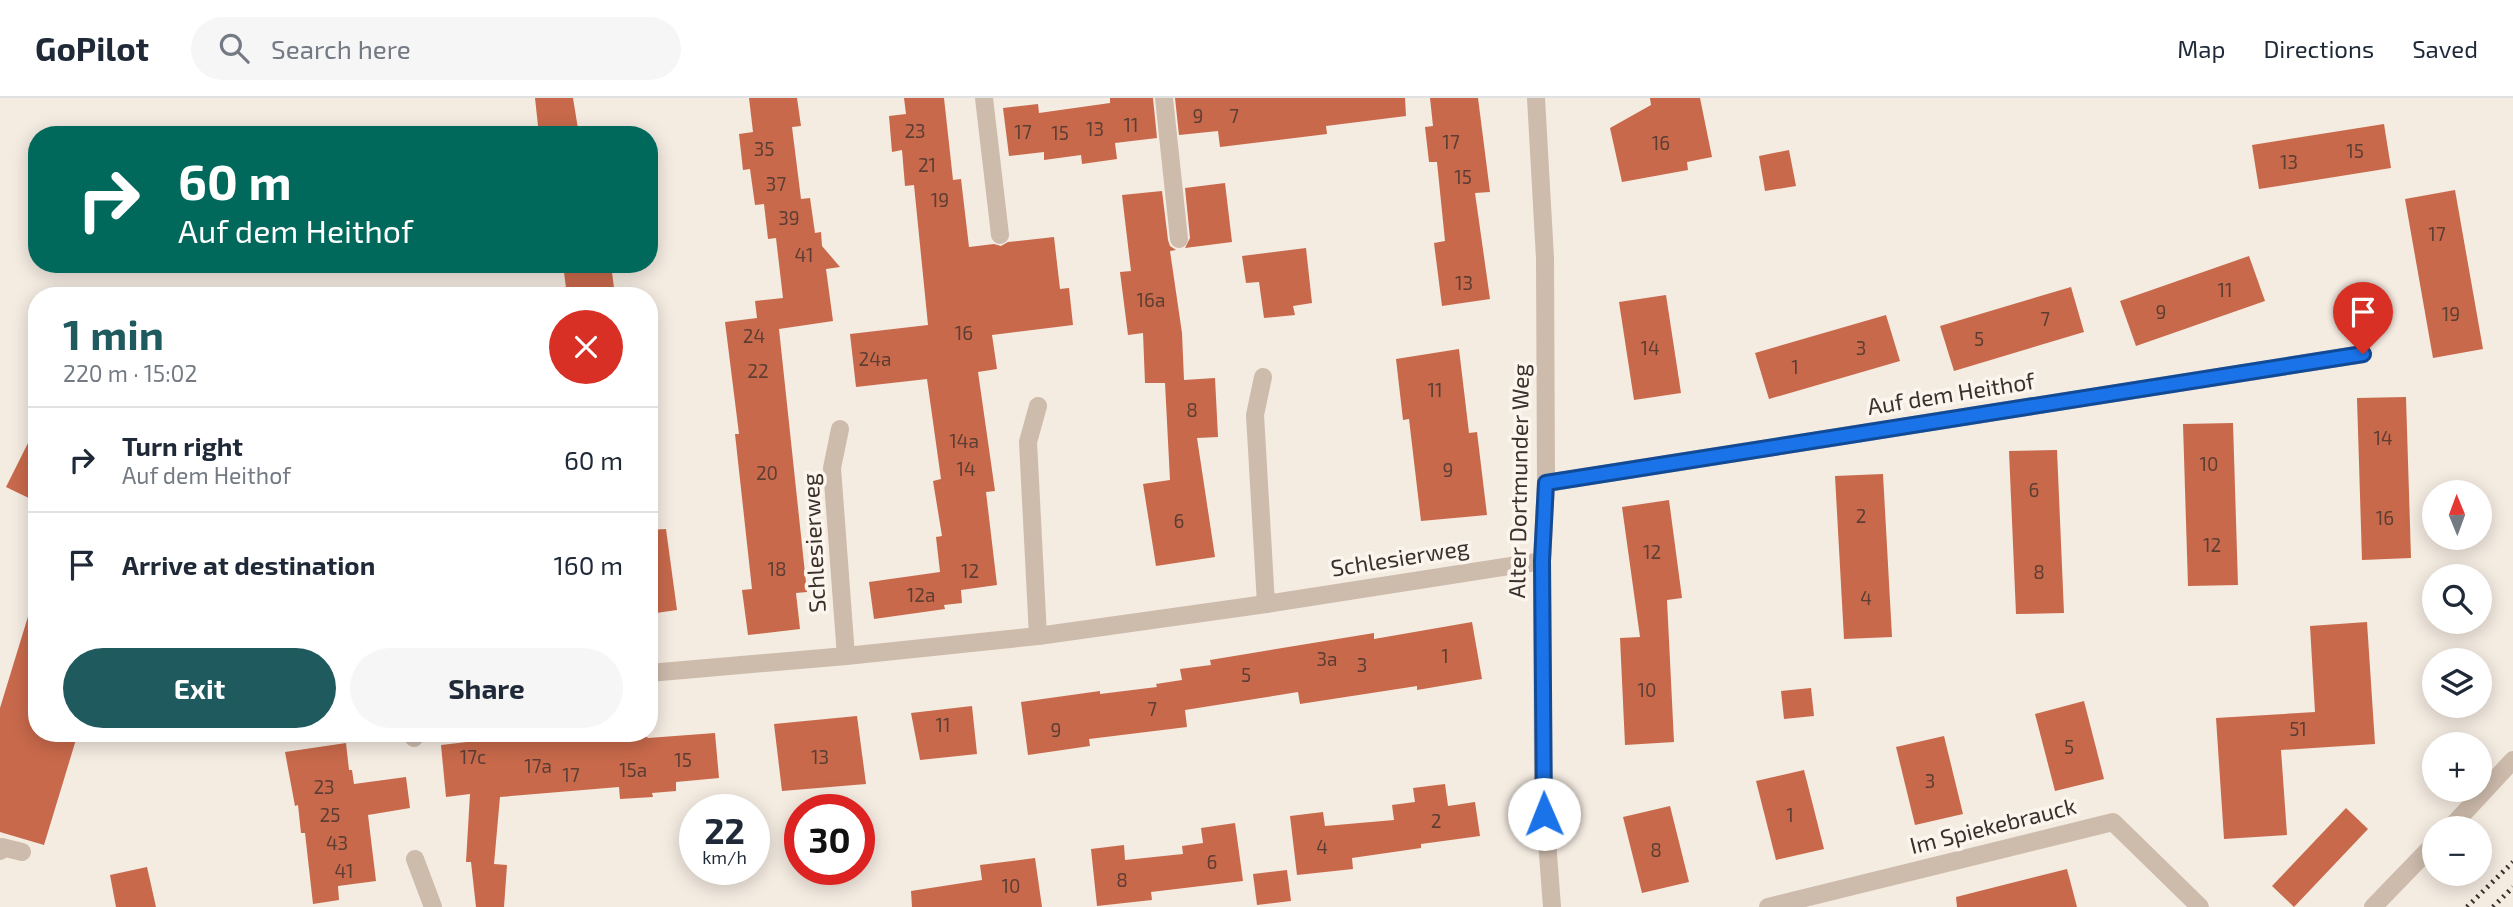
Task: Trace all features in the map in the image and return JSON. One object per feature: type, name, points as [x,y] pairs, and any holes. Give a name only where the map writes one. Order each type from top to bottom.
[{"type":"street","points":[[984,98],[1000,235]]},
{"type":"street","points":[[1164,98],[1179,239]]},
{"type":"street","name":"Alter Dortmunder Weg","points":[[1536,98],[1545,258],[1546,483],[1542,561],[1544,814],[1552,907]]},
{"type":"street","name":"Auf dem Heithof","points":[[1546,483],[2363,354]]},
{"type":"street","points":[[1263,377],[1255,415],[1266,604]]},
{"type":"street","points":[[1038,406],[1028,442],[1038,636]]},
{"type":"street","name":"Schlesierweg","points":[[840,429],[832,468],[846,656]]},
{"type":"street","name":"Schlesierweg","points":[[658,672],[1038,636],[1542,561]]},
{"type":"street","points":[[2461,816],[2513,760]]},
{"type":"street","name":"Im Spiekebrauck","points":[[1768,907],[2113,822],[2200,907]]},
{"type":"street","points":[[0,851],[2,847],[22,852]]},
{"type":"street","points":[[2373,907],[2422,856]]},
{"type":"street","points":[[415,859],[433,907]]},
{"type":"building","points":[[535,98],[573,98],[578,126],[538,126]]},
{"type":"building","points":[[749,98],[797,98],[801,126],[792,127],[801,199],[810,198],[815,233],[821,232],[822,246],[840,267],[826,269],[833,321],[779,329],[807,592],[796,593],[800,629],[748,635],[742,590],[752,589],[735,434],[739,434],[725,322],[757,318],[755,301],[783,298],[776,238],[768,239],[764,204],[755,205],[750,169],[743,170],[739,134],[753,132]]},
{"type":"building","points":[[904,98],[944,98],[953,180],[961,179],[969,247],[994,244],[1001,246],[1008,242],[1054,237],[1060,289],[1069,288],[1073,325],[992,335],[997,369],[978,372],[995,491],[986,492],[997,585],[961,590],[962,603],[944,605],[945,609],[874,619],[869,582],[940,572],[936,537],[942,536],[933,481],[941,479],[927,379],[856,387],[850,334],[928,325],[914,185],[905,186],[902,150],[892,152],[889,116],[906,114]]},
{"type":"building","points":[[1110,98],[1153,98],[1157,138],[1115,143],[1117,159],[1082,164],[1081,155],[1044,160],[1044,152],[1009,156],[1003,108],[1038,104],[1039,113],[1110,103]]},
{"type":"building","points":[[1175,98],[1405,98],[1406,116],[1326,126],[1327,134],[1220,147],[1218,131],[1179,135]]},
{"type":"building","points":[[1430,98],[1478,98],[1490,192],[1475,193],[1490,299],[1442,306],[1434,243],[1445,241],[1437,162],[1429,162],[1425,127],[1433,126]]},
{"type":"building","points":[[1650,98],[1700,98],[1712,157],[1687,162],[1688,170],[1622,182],[1610,128],[1651,105]]},
{"type":"building","points":[[2384,124],[2391,168],[2259,189],[2252,145]]},
{"type":"building","points":[[1789,150],[1796,186],[1765,191],[1759,156]]},
{"type":"building","points":[[1225,183],[1232,242],[1185,248],[1190,238],[1185,188]]},
{"type":"building","points":[[2455,190],[2483,349],[2433,358],[2405,199]]},
{"type":"building","points":[[1162,191],[1168,240],[1170,246],[1176,250],[1170,251],[1182,333],[1184,380],[1215,378],[1218,437],[1197,438],[1215,557],[1156,566],[1143,484],[1170,480],[1165,383],[1145,383],[1143,333],[1128,335],[1120,272],[1131,271],[1122,195]]},
{"type":"building","points":[[1306,248],[1312,303],[1293,306],[1295,315],[1264,318],[1259,282],[1246,283],[1242,256]]},
{"type":"building","points":[[2249,256],[2265,301],[2136,346],[2120,301]]},
{"type":"building","points":[[564,273],[612,273],[614,287],[566,287]]},
{"type":"building","points":[[2071,287],[2084,332],[1954,371],[1940,326]]},
{"type":"building","points":[[1666,295],[1681,393],[1634,400],[1619,302]]},
{"type":"building","points":[[1886,315],[1900,361],[1769,399],[1755,353]]},
{"type":"building","points":[[1459,349],[1469,433],[1477,432],[1487,515],[1421,521],[1409,419],[1403,420],[1396,359]]},
{"type":"building","points":[[2406,397],[2411,558],[2362,560],[2357,398]]},
{"type":"building","points":[[2233,423],[2238,585],[2188,586],[2183,424]]},
{"type":"building","points":[[28,443],[28,498],[6,487]]},
{"type":"building","points":[[2057,450],[2064,613],[2016,614],[2009,451]]},
{"type":"building","points":[[1883,474],[1892,637],[1844,639],[1835,476]]},
{"type":"building","points":[[1669,500],[1682,598],[1667,600],[1674,742],[1625,745],[1620,638],[1640,637],[1622,507]]},
{"type":"building","points":[[658,529],[666,529],[677,610],[658,613]]},
{"type":"building","points":[[28,617],[28,742],[75,742],[44,845],[0,832],[0,708]]},
{"type":"building","points":[[1472,622],[1482,679],[1300,704],[1298,692],[1185,710],[1187,727],[1089,739],[1090,746],[1028,755],[1021,702],[1100,691],[1100,694],[1157,687],[1156,684],[1182,680],[1180,669],[1211,665],[1210,660],[1374,633],[1374,639]]},
{"type":"building","points":[[2367,622],[2375,744],[2281,750],[2287,835],[2224,839],[2216,718],[2315,712],[2310,626]]},
{"type":"building","points":[[1811,688],[1814,716],[1784,719],[1781,691]]},
{"type":"building","points":[[2084,701],[2104,779],[2055,791],[2035,714]]},
{"type":"building","points":[[972,706],[977,754],[920,760],[911,713]]},
{"type":"building","points":[[857,716],[866,784],[782,791],[774,724]]},
{"type":"building","points":[[715,733],[719,778],[676,782],[676,791],[652,793],[653,797],[620,799],[619,787],[500,797],[494,864],[507,865],[504,907],[476,907],[471,862],[466,862],[470,794],[446,797],[441,745],[467,742],[658,742],[658,737]]},
{"type":"building","points":[[1944,736],[1963,814],[1915,825],[1896,747]]},
{"type":"building","points":[[346,743],[349,770],[352,770],[354,784],[406,777],[410,808],[368,815],[376,881],[338,886],[339,900],[313,904],[305,833],[301,833],[298,805],[295,806],[285,752]]},
{"type":"building","points":[[1804,770],[1824,849],[1776,860],[1756,781]]},
{"type":"building","points":[[1445,784],[1448,806],[1475,802],[1480,836],[1421,844],[1421,848],[1352,858],[1353,869],[1297,875],[1290,816],[1323,812],[1325,826],[1394,820],[1392,805],[1415,802],[1413,788]]},
{"type":"building","points":[[1670,806],[1689,882],[1642,893],[1623,817]]},
{"type":"building","points":[[2346,808],[2368,829],[2294,907],[2272,886]]},
{"type":"building","points":[[1235,823],[1243,881],[1151,892],[1152,900],[1097,906],[1091,849],[1124,845],[1125,860],[1183,854],[1182,846],[1203,843],[1201,828]]},
{"type":"building","points":[[1035,858],[1042,907],[912,907],[911,891],[982,880],[980,865]]},
{"type":"building","points":[[147,867],[156,907],[116,907],[110,875]]},
{"type":"building","points":[[2067,869],[2077,907],[1957,907],[1956,897]]},
{"type":"building","points":[[1287,870],[1291,901],[1257,905],[1253,874]]},
{"type":"railway","points":[[2467,907],[2513,862]]},
{"type":"railway","points":[[2493,907],[2513,887]]},
{"type":"route","points":[[1544,814],[1542,561],[1546,483],[2363,354]]}]
